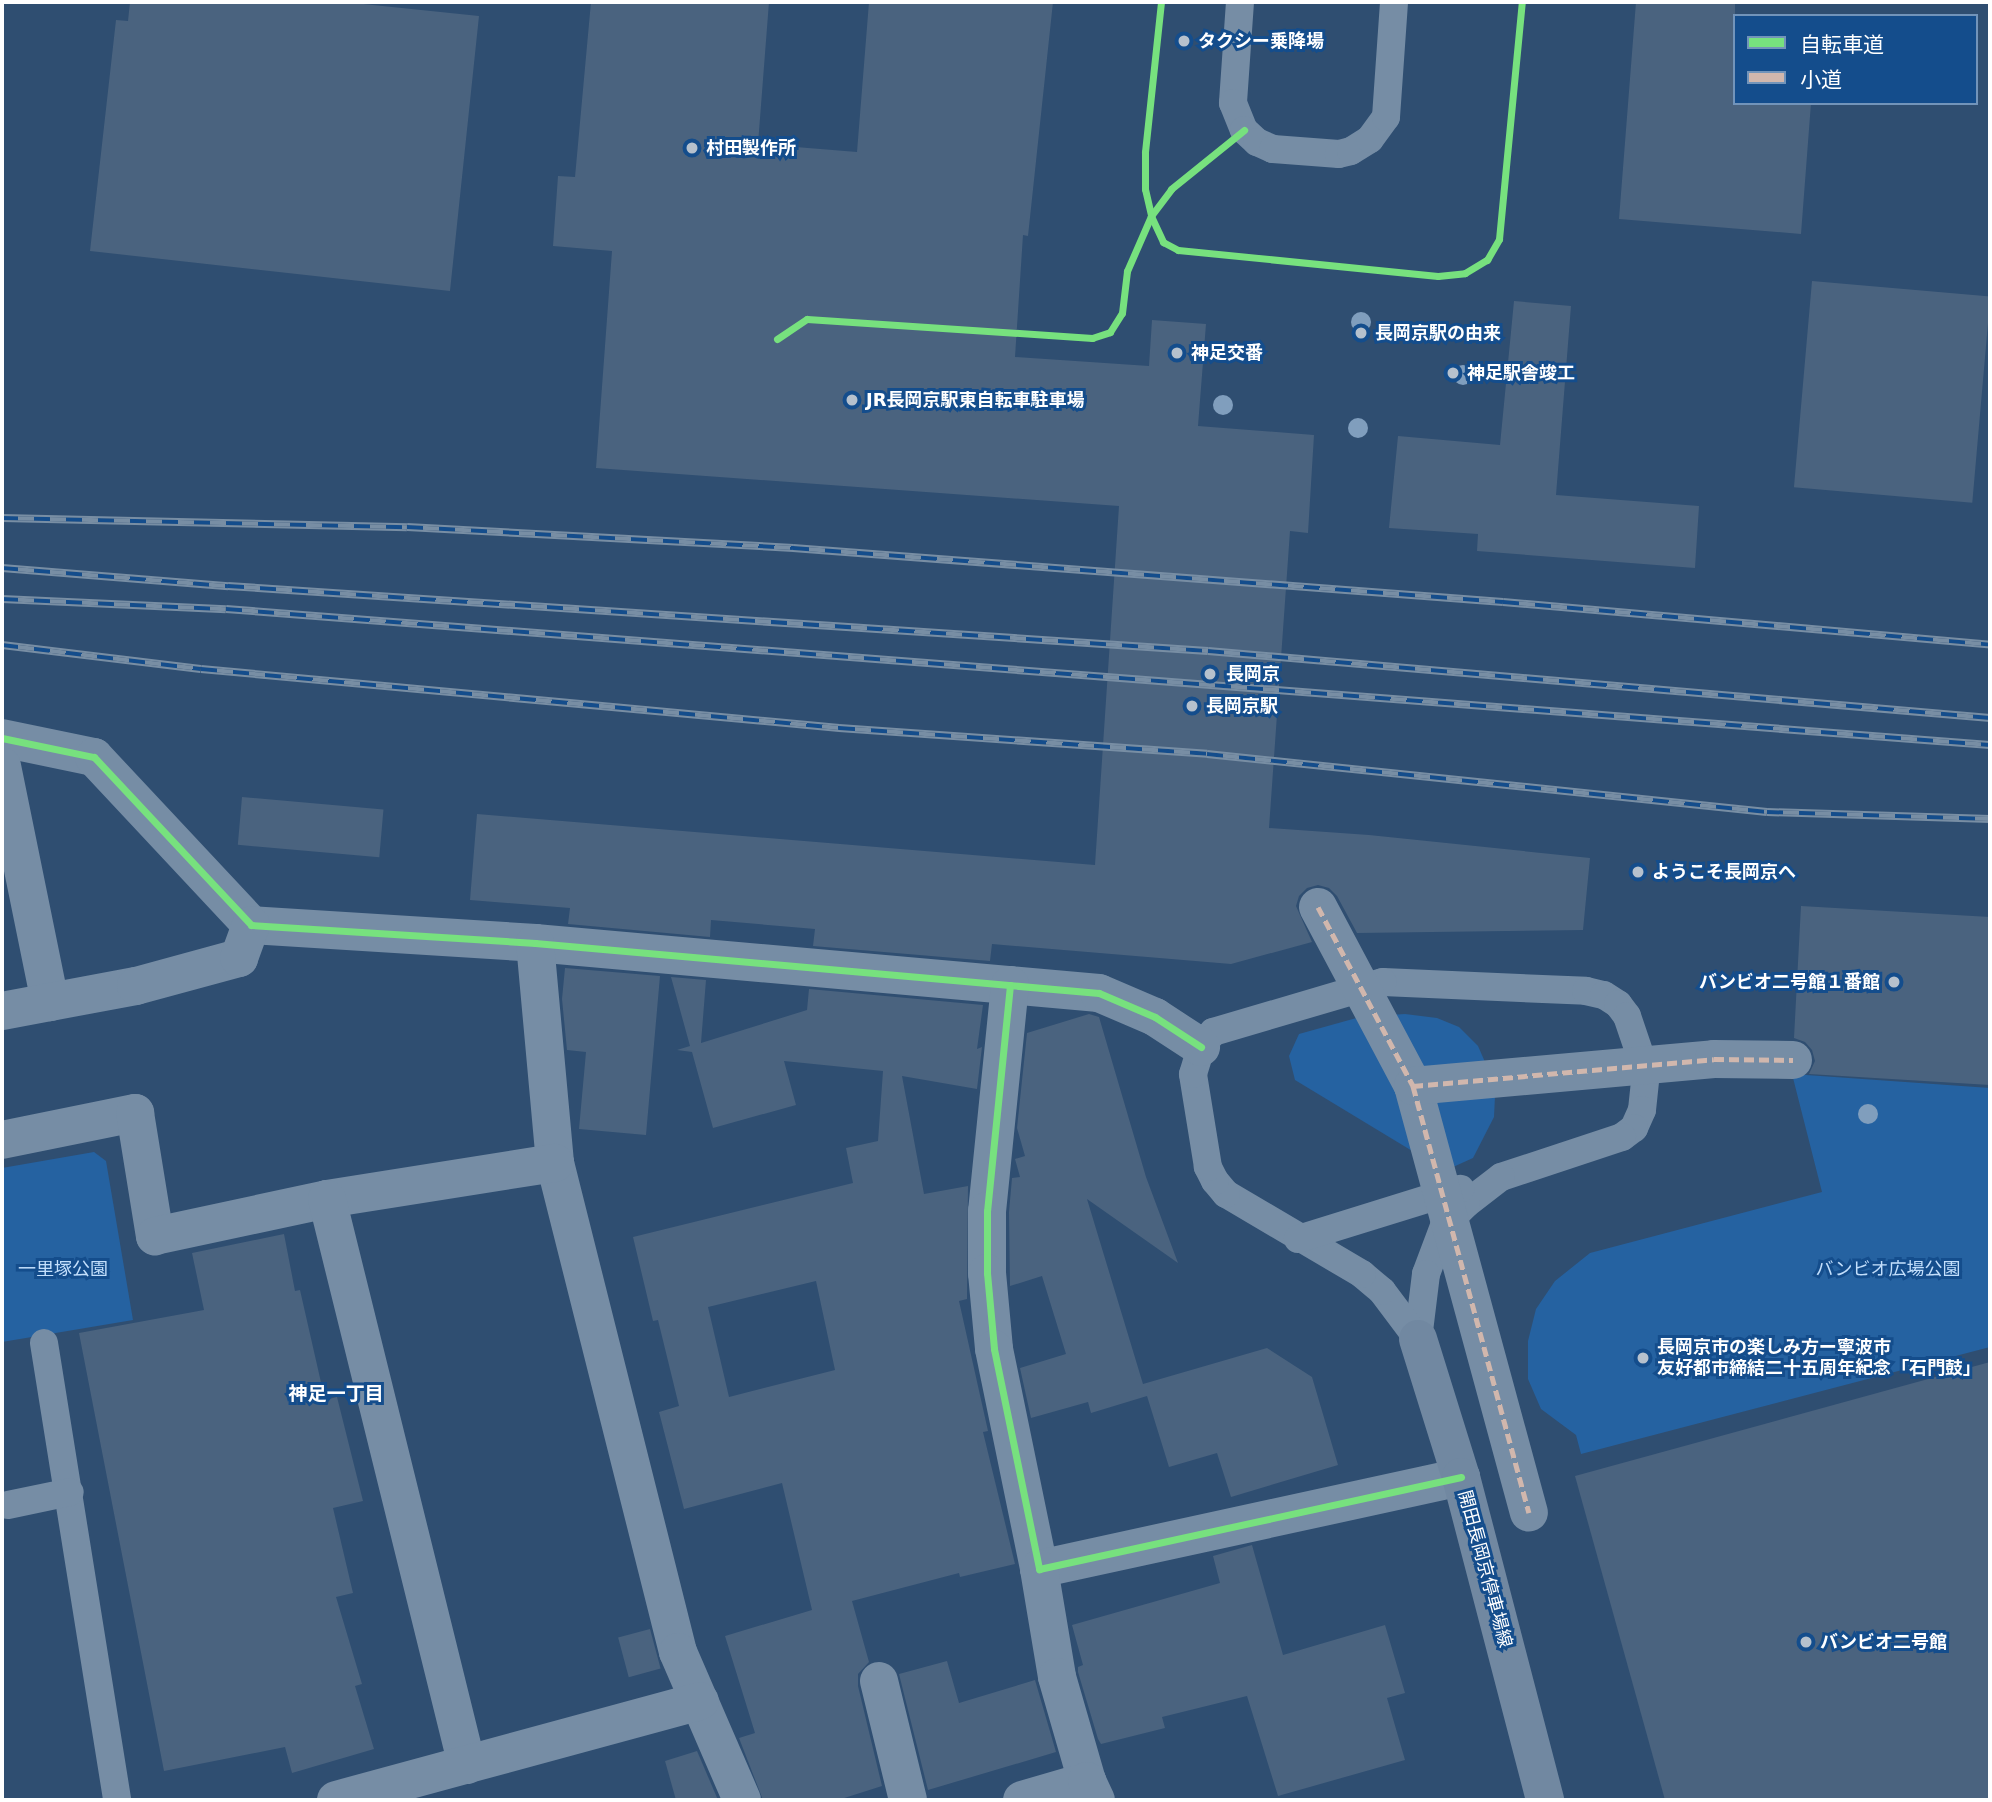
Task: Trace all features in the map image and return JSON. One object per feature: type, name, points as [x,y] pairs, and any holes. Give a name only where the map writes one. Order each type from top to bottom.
[{"type":"main road","name":"開田長岡京停車場線","points":[[1418,1339],[1461,1476],[1545,1800]]},
{"type":"street","points":[[2,738],[94,757],[251,925],[535,943],[1099,993],[1155,1017],[1201,1046]]},
{"type":"street","points":[[2,766],[50,1002]]},
{"type":"street","points":[[1318,907],[1413,1086],[1529,1513]]},
{"type":"street","points":[[2,1011],[136,986],[239,958],[251,925]]},
{"type":"street","points":[[535,943],[555,1163],[678,1652],[741,1800]]},
{"type":"street","points":[[1010,985],[987,1211],[987,1273],[994,1349],[1057,1677],[1091,1790],[1022,1800]]},
{"type":"street","points":[[1413,1086],[1714,1059],[1793,1060]]},
{"type":"street","points":[[2,1140],[135,1113],[155,1236],[327,1199],[555,1163]]},
{"type":"street","points":[[327,1199],[467,1765]]},
{"type":"street","points":[[1038,1569],[1461,1476]]},
{"type":"street","points":[[879,1681],[908,1800]]},
{"type":"street","points":[[336,1800],[700,1701]]},
{"type":"lane","points":[[1240,2],[1233,103],[1244,130],[1257,142],[1273,149],[1339,154],[1351,151],[1370,139],[1386,117],[1394,2]]},
{"type":"lane","points":[[1298,1239],[1607,1144],[1634,1128],[1646,1091],[1643,1056],[1627,1016],[1618,1004],[1604,995],[1586,991],[1383,982],[1213,1031],[1201,1046],[1193,1074],[1194,1088],[1208,1167],[1215,1181],[1226,1194],[1298,1239],[1362,1274],[1382,1291],[1418,1339]]},
{"type":"lane","points":[[1418,1339],[1426,1273],[1444,1226],[1466,1204],[1501,1177]]},
{"type":"lane","points":[[44,1343],[70,1492],[117,1800]]},
{"type":"lane","points":[[9,1505],[70,1492]]},
{"type":"green space","points":[[1405,1014],[1437,1018],[1459,1027],[1478,1046],[1485,1062],[1495,1096],[1494,1117],[1473,1158],[1453,1167],[1442,1169],[1295,1080],[1289,1056],[1299,1034],[1360,1017]]},
{"type":"green space","name":"バンビオ広場公園","points":[[1792,1074],[1990,1088],[1990,1347],[1581,1454],[1576,1435],[1541,1409],[1528,1379],[1528,1341],[1536,1309],[1555,1281],[1590,1253],[1822,1192]]},
{"type":"green space","name":"一里塚公園","points":[[94,1152],[106,1161],[133,1320],[2,1342],[2,1168]]},
{"type":"building","points":[[130,2],[344,2],[479,16],[450,291],[90,251],[116,20],[128,21]]},
{"type":"building","points":[[591,2],[769,2],[758,144],[857,152],[869,2],[1053,2],[1028,236],[1023,235],[1015,357],[1149,366],[1152,320],[1206,324],[1198,426],[1314,435],[1308,533],[1290,531],[1269,828],[1369,835],[1590,858],[1583,930],[1357,933],[1337,896],[1329,888],[1318,885],[1307,888],[1299,896],[1296,906],[1312,942],[1231,964],[992,944],[990,961],[813,946],[815,929],[711,920],[710,937],[568,924],[570,908],[470,900],[477,814],[1095,865],[1119,506],[596,468],[612,251],[553,246],[558,176],[575,177]]},
{"type":"building","points":[[1636,2],[1735,2],[1733,105],[1811,105],[1801,234],[1619,219]]},
{"type":"building","points":[[1812,281],[1990,297],[1972,503],[1794,487]]},
{"type":"building","points":[[1514,301],[1571,306],[1556,495],[1699,506],[1695,568],[1477,551],[1478,534],[1389,528],[1398,436],[1500,445]]},
{"type":"building","points":[[242,797],[383,809],[379,857],[238,845]]},
{"type":"building","name":"バンビオ二号館１番館","points":[[1801,906],[1990,917],[1990,1085],[1809,1074],[1815,1061],[1812,1050],[1805,1042],[1794,1038]]},
{"type":"building","points":[[565,968],[660,976],[646,1135],[579,1129],[586,1052],[567,1050],[562,999]]},
{"type":"building","points":[[671,977],[706,980],[701,1043],[807,1010],[809,989],[983,1005],[977,1049],[982,1047],[977,1089],[902,1076],[924,1194],[968,1186],[967,1299],[959,1301],[988,1431],[983,1432],[1015,1564],[960,1577],[959,1573],[852,1601],[869,1662],[858,1674],[858,1686],[882,1786],[838,1800],[763,1800],[739,1738],[755,1733],[725,1636],[812,1610],[782,1483],[684,1509],[659,1412],[679,1406],[658,1320],[653,1321],[633,1237],[853,1183],[846,1148],[878,1141],[883,1071],[784,1061],[796,1105],[713,1128],[692,1052],[677,1050],[690,1046]],"holes":[[[816,1281],[835,1370],[729,1397],[708,1307]]]},
{"type":"building","points":[[1089,1014],[1099,1017],[1146,1177],[1178,1263],[1087,1199],[1143,1384],[1267,1348],[1312,1377],[1338,1465],[1231,1497],[1217,1453],[1169,1467],[1147,1396],[1091,1413],[1088,1402],[1031,1418],[1020,1368],[1066,1354],[1042,1276],[1010,1286],[1009,1212],[1012,1178],[1020,1177],[1015,1159],[1025,1156],[1017,1128],[1027,1033]]},
{"type":"building","points":[[284,1234],[295,1291],[300,1290],[325,1400],[337,1397],[363,1501],[333,1508],[353,1593],[336,1597],[362,1684],[355,1686],[374,1749],[292,1773],[285,1747],[164,1771],[79,1333],[204,1310],[192,1253]]},
{"type":"building","name":"バンビオ二号館","points":[[1990,1362],[1990,1800],[1665,1800],[1575,1476]]},
{"type":"building","points":[[1252,1545],[1283,1655],[1385,1625],[1405,1693],[1387,1698],[1405,1760],[1278,1796],[1247,1696],[1162,1717],[1165,1728],[1101,1744],[1078,1672],[1078,1667],[1083,1665],[1072,1625],[1220,1583],[1213,1556]]},
{"type":"building","points":[[650,1629],[661,1669],[629,1677],[618,1638]]},
{"type":"building","points":[[947,1661],[959,1703],[1035,1680],[1056,1752],[928,1790],[899,1674]]},
{"type":"building","points":[[697,1751],[718,1800],[676,1800],[665,1761]]},
{"type":"railway","points":[[2,518],[407,527],[793,548],[1503,602],[1990,645]]},
{"type":"railway","points":[[2,568],[228,586],[1208,651],[1990,718]]},
{"type":"railway","points":[[2,599],[226,609],[1990,745]]},
{"type":"railway","points":[[2,645],[201,669],[839,728],[1207,754],[1767,812],[1990,819]]},
{"type":"marked path","points":[[1318,907],[1413,1086],[1529,1512]]},
{"type":"marked path","points":[[1413,1086],[1714,1059],[1793,1060]]},
{"type":"cycle path","points":[[1161,2],[1145,152],[1145,189],[1151,216],[1163,242],[1178,250],[1438,276],[1465,273],[1487,260],[1499,239],[1522,2]]},
{"type":"cycle path","points":[[777,339],[807,319],[1092,338],[1110,332],[1122,313],[1127,271],[1151,216],[1171,189],[1244,130]]},
{"type":"cycle path","points":[[2,738],[94,757],[251,925],[535,943],[1099,993],[1155,1017],[1201,1047]]},
{"type":"cycle path","points":[[1010,985],[987,1211],[987,1273],[994,1349],[1039,1569],[1461,1477]]},
{"type":"place","name":"タクシー乗降場","points":[[1184,41]]},
{"type":"place","name":"村田製作所","points":[[692,148]]},
{"type":"place","name":"長岡京駅の由来","points":[[1361,333]]},
{"type":"place","name":"神足交番","points":[[1177,353]]},
{"type":"place","name":"神足駅舎竣工","points":[[1453,373]]},
{"type":"place","name":"JR長岡京駅東自転車駐車場","points":[[852,400]]},
{"type":"place","name":"長岡京","points":[[1210,674]]},
{"type":"place","name":"長岡京駅","points":[[1192,706]]},
{"type":"place","name":"ようこそ長岡京へ","points":[[1638,872]]},
{"type":"place","name":"バンビオ二号館１番館","points":[[1894,982]]},
{"type":"place","name":"長岡京市の楽しみ方ー寧波市 友好都市締結二十五周年紀念「石門鼓」","points":[[1643,1358]]},
{"type":"place","name":"バンビオ二号館","points":[[1806,1642]]},
{"type":"district","name":"神足一丁目","points":[[336,1394]]}]
